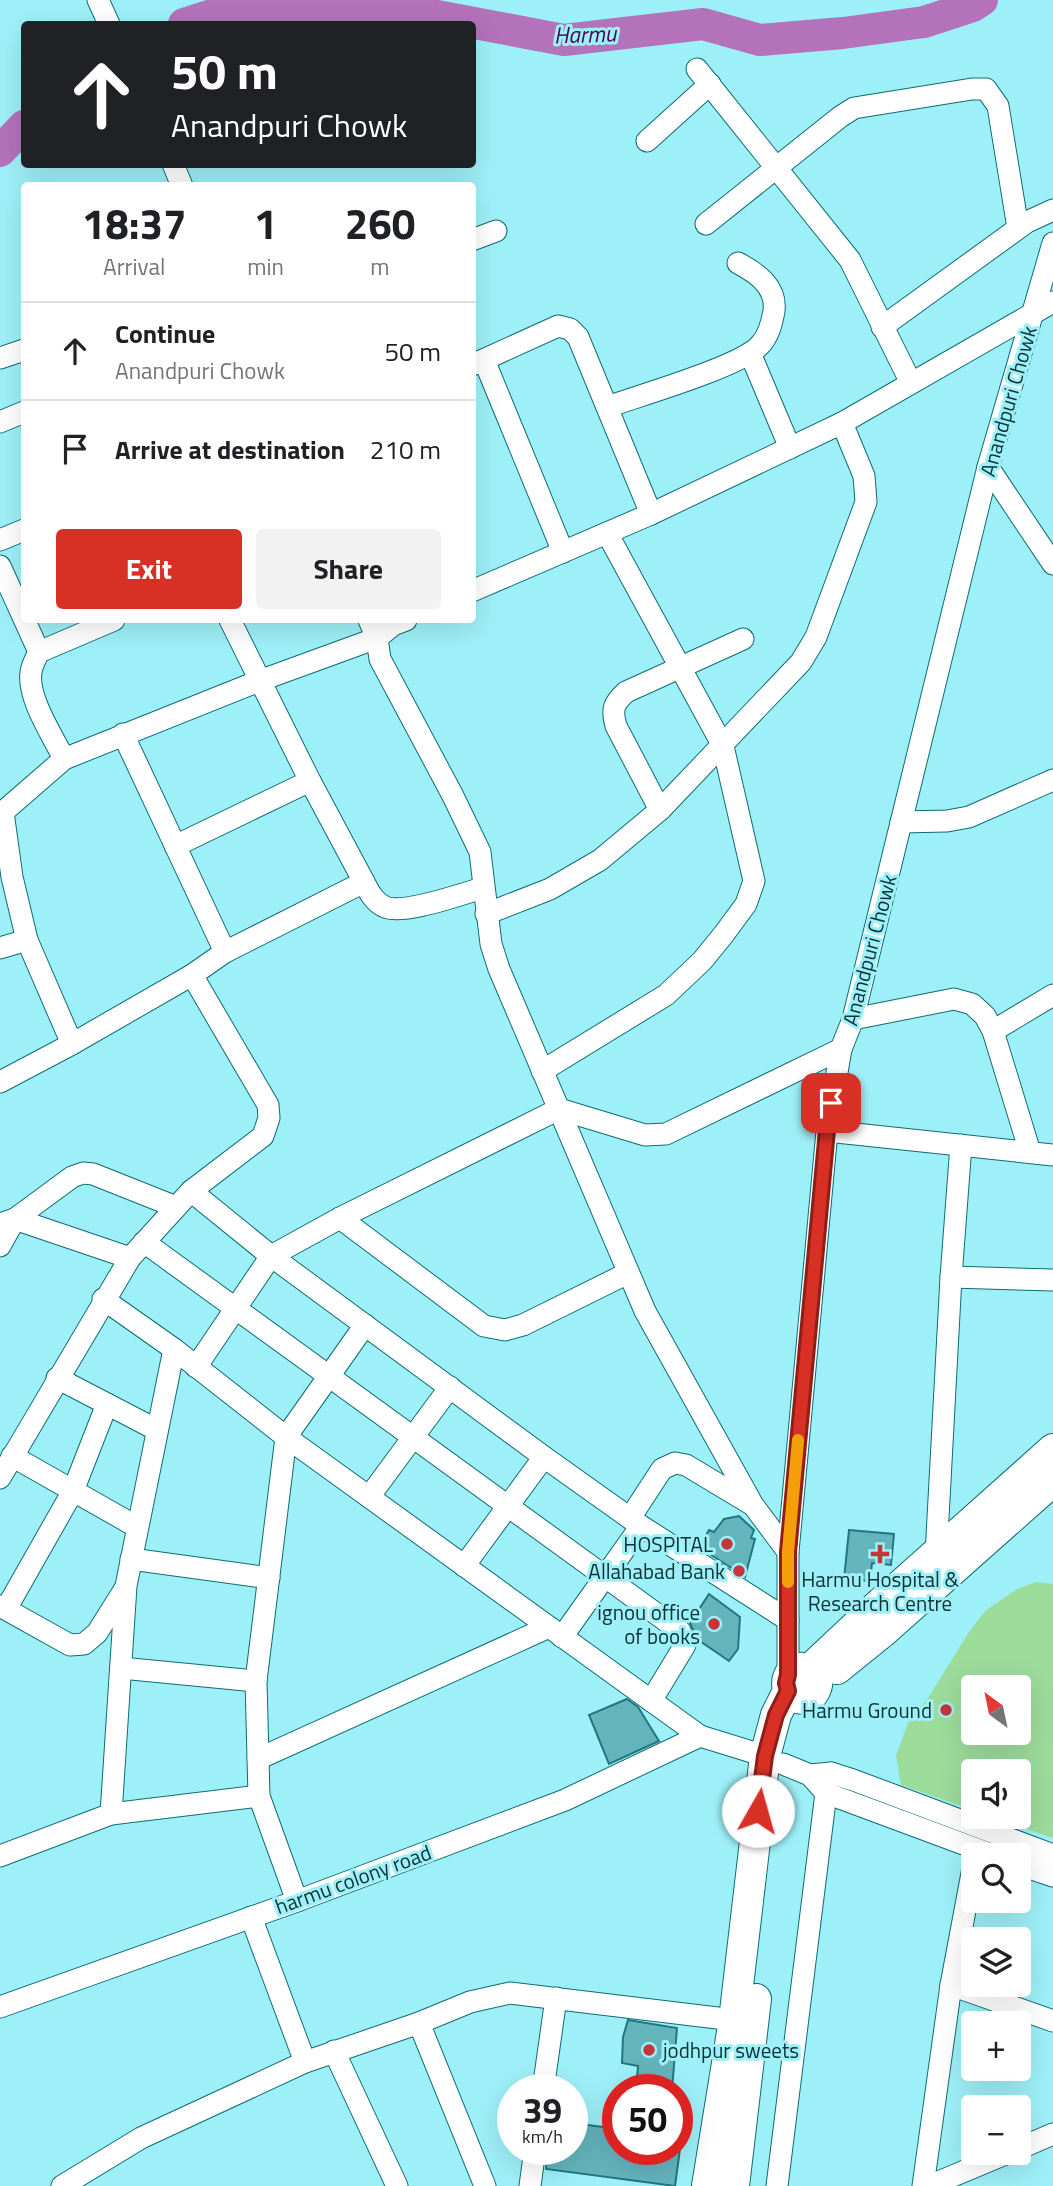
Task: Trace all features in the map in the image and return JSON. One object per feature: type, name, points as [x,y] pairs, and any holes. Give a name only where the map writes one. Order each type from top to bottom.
[{"type":"main road","points":[[734,2186],[803,1772],[776,1715],[801,1684],[936,1555],[1053,1449]]},
{"type":"main road","points":[[801,1684],[884,1631],[1053,1481]]},
{"type":"main road","points":[[707,2186],[734,2020],[803,1772]]},
{"type":"street","points":[[98,0],[108,21]]},
{"type":"street","points":[[647,141],[704,77],[850,260],[911,383]]},
{"type":"street","points":[[706,224],[854,108],[986,89],[998,106],[1018,228]]},
{"type":"street","points":[[882,327],[1018,228],[1053,210]]},
{"type":"street","points":[[476,238],[496,231]]},
{"type":"street","name":"Anandpuri Chowk","points":[[801,1684],[788,1620],[788,1552],[827,1130],[841,1049],[853,1019],[988,467],[1043,316],[1053,243]]},
{"type":"street","points":[[607,407],[720,367],[750,353],[761,344],[772,324],[775,303],[768,286],[755,272],[738,263]]},
{"type":"street","points":[[476,589],[651,514],[842,423],[911,383],[1043,316],[1053,302]]},
{"type":"street","points":[[563,552],[478,363],[558,326],[570,329],[578,337],[651,514]]},
{"type":"street","points":[[0,358],[21,351]]},
{"type":"street","points":[[750,353],[790,448]]},
{"type":"street","points":[[0,422],[21,413]]},
{"type":"street","points":[[486,914],[550,889],[600,860],[660,810],[801,662],[816,637],[866,502],[864,476],[842,423]]},
{"type":"street","points":[[988,467],[1053,564]]},
{"type":"street","points":[[0,540],[21,531]]},
{"type":"street","points":[[542,1071],[666,995],[702,961],[746,904],[754,881],[723,746],[607,533]]},
{"type":"street","points":[[0,566],[21,612]]},
{"type":"street","points":[[26,623],[39,652]]},
{"type":"street","points":[[64,759],[35,699],[31,687],[31,671],[39,652],[107,623]]},
{"type":"street","points":[[231,623],[310,781],[372,897],[384,906],[400,910],[483,888]]},
{"type":"street","points":[[72,1044],[27,940],[12,877],[3,812],[64,759],[259,681],[373,629],[398,623]]},
{"type":"street","points":[[373,629],[380,659],[463,814],[480,852],[486,914],[499,970],[645,1311],[753,1505],[788,1552]]},
{"type":"street","points":[[660,810],[615,726],[612,713],[615,702],[626,692],[743,639]]},
{"type":"street","points":[[123,734],[225,952]]},
{"type":"street","points":[[901,822],[947,821],[969,817],[1053,780]]},
{"type":"street","points":[[175,846],[310,781]]},
{"type":"street","points":[[0,1082],[192,975],[225,952],[364,882]]},
{"type":"street","points":[[0,948],[27,940]]},
{"type":"street","points":[[0,1478],[103,1299],[137,1250],[191,1191],[263,1136],[269,1118],[268,1105],[192,975]]},
{"type":"street","points":[[993,1031],[1053,995]]},
{"type":"street","points":[[853,1019],[954,999],[972,1004],[985,1016],[993,1031],[1030,1153]]},
{"type":"street","points":[[196,1367],[271,1256],[340,1218],[559,1109],[645,1135],[666,1134],[841,1049]]},
{"type":"street","points":[[827,1130],[1053,1155]]},
{"type":"street","points":[[936,1555],[961,1145]]},
{"type":"street","points":[[0,1246],[8,1221],[72,1177],[83,1173],[93,1174],[176,1207]]},
{"type":"street","points":[[191,1191],[271,1256],[544,1457],[636,1522],[788,1620]]},
{"type":"street","points":[[340,1218],[484,1326],[505,1330],[523,1325],[628,1273]]},
{"type":"street","points":[[8,1221],[137,1250],[235,1309],[680,1631],[685,1645],[651,1701]]},
{"type":"street","points":[[951,1277],[1053,1280]]},
{"type":"street","points":[[103,1299],[174,1349],[286,1437],[700,1736],[1053,1854]]},
{"type":"street","points":[[297,1900],[259,1797],[256,1681],[286,1437],[365,1325]]},
{"type":"street","points":[[111,1814],[126,1586],[174,1349]]},
{"type":"street","points":[[57,1378],[157,1430]]},
{"type":"street","points":[[369,1497],[450,1387]]},
{"type":"street","points":[[107,1404],[73,1491],[3,1608],[70,1645],[84,1644],[97,1633],[126,1586]]},
{"type":"street","points":[[12,1456],[137,1527]]},
{"type":"street","points":[[464,1566],[544,1457]]},
{"type":"street","points":[[258,1759],[556,1632],[605,1577],[662,1469],[676,1463],[687,1465],[753,1505]]},
{"type":"street","points":[[131,1559],[269,1578]]},
{"type":"street","points":[[121,1668],[256,1681]]},
{"type":"street","name":"harmu colony road","points":[[0,2007],[565,1800],[700,1736]]},
{"type":"street","points":[[803,1772],[961,1848]]},
{"type":"street","points":[[778,2186],[803,1772]]},
{"type":"street","points":[[0,1856],[111,1814],[259,1797]]},
{"type":"street","points":[[1031,1868],[1053,1876]]},
{"type":"street","points":[[923,2186],[951,1985],[967,1913]]},
{"type":"street","points":[[251,1917],[305,2062]]},
{"type":"street","points":[[951,1985],[1053,2021]]},
{"type":"street","points":[[62,2186],[141,2138],[305,2062],[419,2024],[470,2002],[510,1993],[734,2020]]},
{"type":"street","points":[[545,2074],[556,1998]]},
{"type":"street","points":[[419,2024],[485,2186]]},
{"type":"street","points":[[334,2051],[397,2186]]},
{"type":"street","points":[[1031,2143],[1053,2134]]},
{"type":"street","points":[[530,2186],[533,2165]]},
{"type":"street","points":[[929,2186],[979,2165]]},
{"type":"green space","name":"Harmu Ground","points":[[1036,1582],[1053,1584],[1053,1838],[1027,1829],[1031,1829],[1031,1759],[961,1759],[961,1806],[901,1785],[896,1756],[908,1723],[928,1698],[985,1611],[1017,1589]]},
{"type":"building","name":"HOSPITAL","points":[[739,1516],[754,1530],[751,1538],[755,1539],[745,1577],[699,1547],[709,1530],[714,1532],[724,1519]]},
{"type":"building","points":[[849,1530],[894,1534],[891,1565],[872,1563],[870,1581],[844,1579]]},
{"type":"building","name":"ignou office of books","points":[[709,1594],[740,1617],[738,1649],[729,1661],[697,1639],[690,1623]]},
{"type":"building","points":[[627,1699],[638,1707],[659,1741],[609,1764],[589,1715]]},
{"type":"building","name":"jodhpur sweets","points":[[628,2020],[677,2028],[673,2074],[637,2074],[638,2066],[622,2063],[623,2037]]},
{"type":"building","points":[[588,2125],[602,2127],[602,2165],[678,2165],[675,2186],[546,2169],[546,2165],[588,2165]]},
{"type":"waterway","name":"Harmu","points":[[476,23],[564,40],[703,24],[760,40],[924,22],[973,6],[982,0]]},
{"type":"waterway","name":"Harmu","points":[[193,21],[218,13],[267,12],[371,15],[416,12],[464,21]]},
{"type":"waterway","name":"Harmu","points":[[0,151],[21,129]]},
{"type":"slow traffic","points":[[788,1582],[788,1552],[798,1440]]},
{"type":"place","name":"HOSPITAL","points":[[727,1544]]},
{"type":"place","name":"Harmu Hospital & Research Centre","points":[[880,1554]]},
{"type":"place","name":"Allahabad Bank","points":[[739,1571]]},
{"type":"place","name":"ignou office of books","points":[[714,1624]]},
{"type":"place","name":"Harmu Ground","points":[[946,1710]]},
{"type":"place","name":"jodhpur sweets","points":[[649,2050]]},
{"type":"route","points":[[758,1811],[765,1756],[776,1715],[788,1691],[788,1552],[831,1103]]}]
